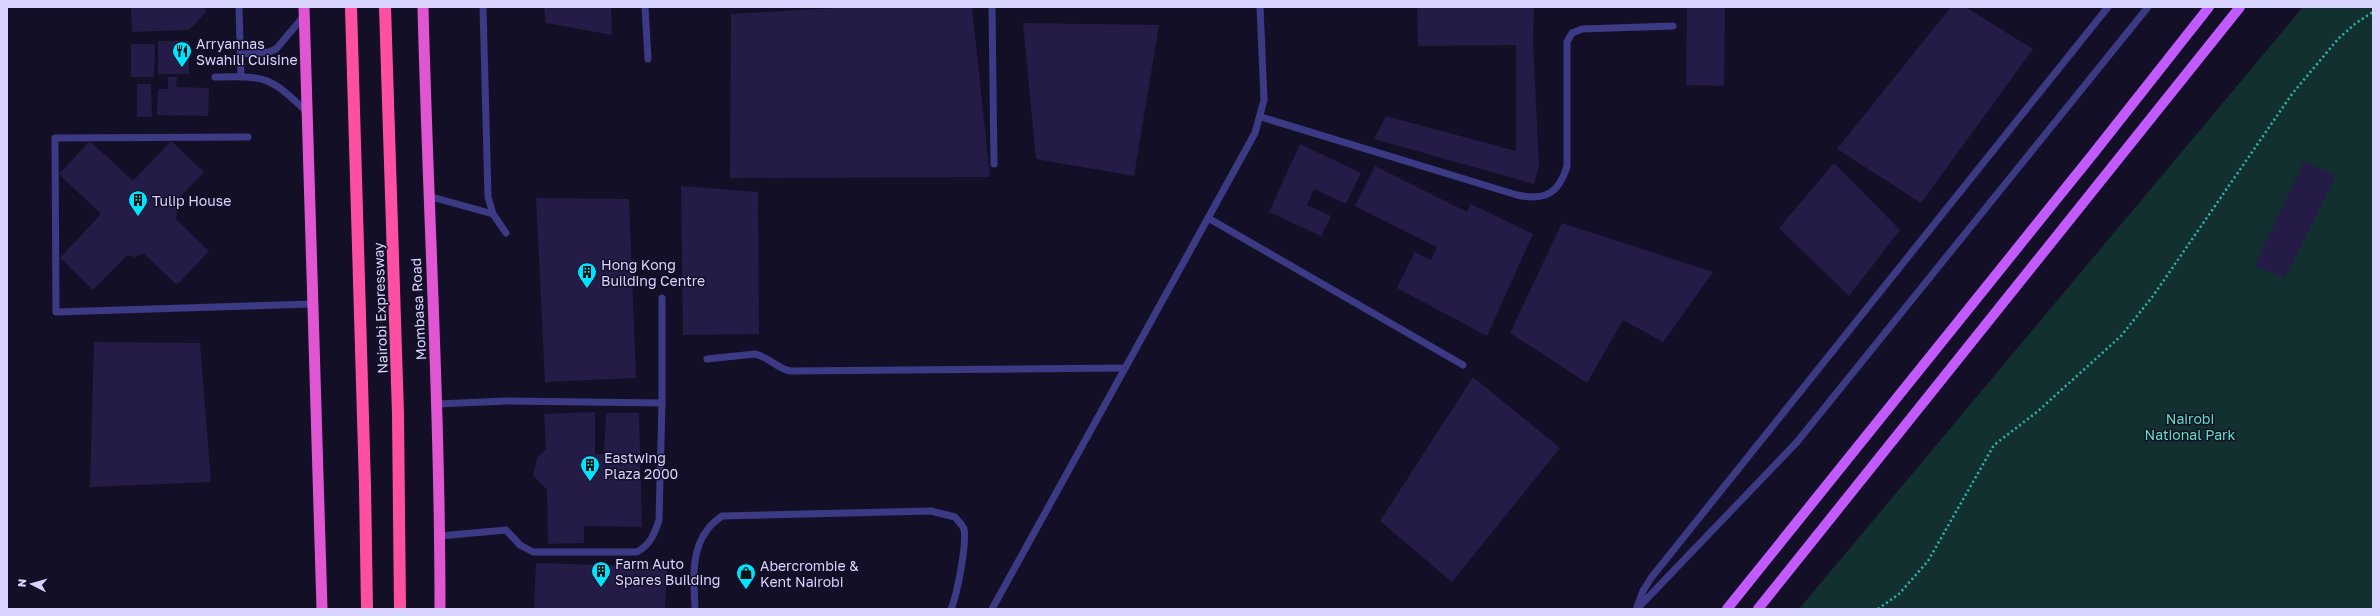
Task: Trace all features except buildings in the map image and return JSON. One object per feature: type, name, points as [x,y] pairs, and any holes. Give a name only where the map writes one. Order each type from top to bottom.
[{"type":"highway","name":"Nairobi Expressway","points":[[351,7],[365,486],[367,609]]},
{"type":"highway","name":"Nairobi Expressway","points":[[385,7],[398,414],[400,609]]},
{"type":"highway","name":"Mombasa Road","points":[[423,7],[428,196],[437,404],[440,609]]},
{"type":"highway","points":[[304,12],[322,609]]},
{"type":"main road","points":[[1727,609],[2093,154],[2209,7]]},
{"type":"main road","points":[[1758,609],[2240,7]]},
{"type":"lane","points":[[239,7],[241,76]]},
{"type":"lane","points":[[483,7],[488,197],[493,214],[506,233]]},
{"type":"lane","points":[[645,7],[648,59]]},
{"type":"lane","points":[[992,7],[994,164]]},
{"type":"lane","points":[[992,609],[1255,133],[1261,117],[1264,83],[1260,7]]},
{"type":"lane","points":[[1637,609],[1643,591],[1651,578],[2107,7]]},
{"type":"lane","points":[[1637,609],[1797,442],[2148,7]]},
{"type":"lane","points":[[240,54],[269,52],[276,49],[304,12]]},
{"type":"lane","points":[[1261,117],[1516,195],[1529,197],[1544,196],[1554,191],[1563,180],[1567,166],[1567,42],[1572,33],[1582,29],[1673,26]]},
{"type":"lane","points":[[215,77],[241,76],[261,78],[273,82],[307,112]]},
{"type":"lane","points":[[248,137],[55,138],[56,312],[313,304]]},
{"type":"lane","points":[[428,196],[493,214]]},
{"type":"lane","points":[[1208,218],[1464,365]]},
{"type":"lane","points":[[440,536],[506,530],[520,545],[533,552],[637,552],[643,549],[656,531],[659,520],[662,404],[662,298]]},
{"type":"lane","points":[[706,359],[755,354],[762,355],[782,369],[790,371],[1125,368]]},
{"type":"lane","points":[[437,404],[506,401],[662,404]]},
{"type":"lane","points":[[695,609],[694,570],[699,547],[707,529],[722,516],[931,511],[955,517],[964,530],[962,561],[954,601],[950,609]]},
{"type":"path","points":[[1878,609],[1899,594],[1928,561],[1980,473],[1994,445],[2037,412],[2121,336],[2153,296],[2292,94],[2338,39],[2356,23],[2373,12]]},
{"type":"green space","name":"Nairobi National Park","points":[[2303,7],[2373,7],[2373,609],[1799,609]]},
{"type":"place","name":"Arryannas Swahili Cuisine","points":[[182,68]]},
{"type":"place","name":"Tulip House","points":[[138,217]]},
{"type":"place","name":"Hong Kong Building Centre","points":[[587,289]]},
{"type":"place","name":"Eastwing Plaza 2000","points":[[590,482]]},
{"type":"place","name":"Farm Auto Spares Building","points":[[601,588]]},
{"type":"place","name":"Abercrombie & Kent Nairobi","points":[[746,590]]}]
